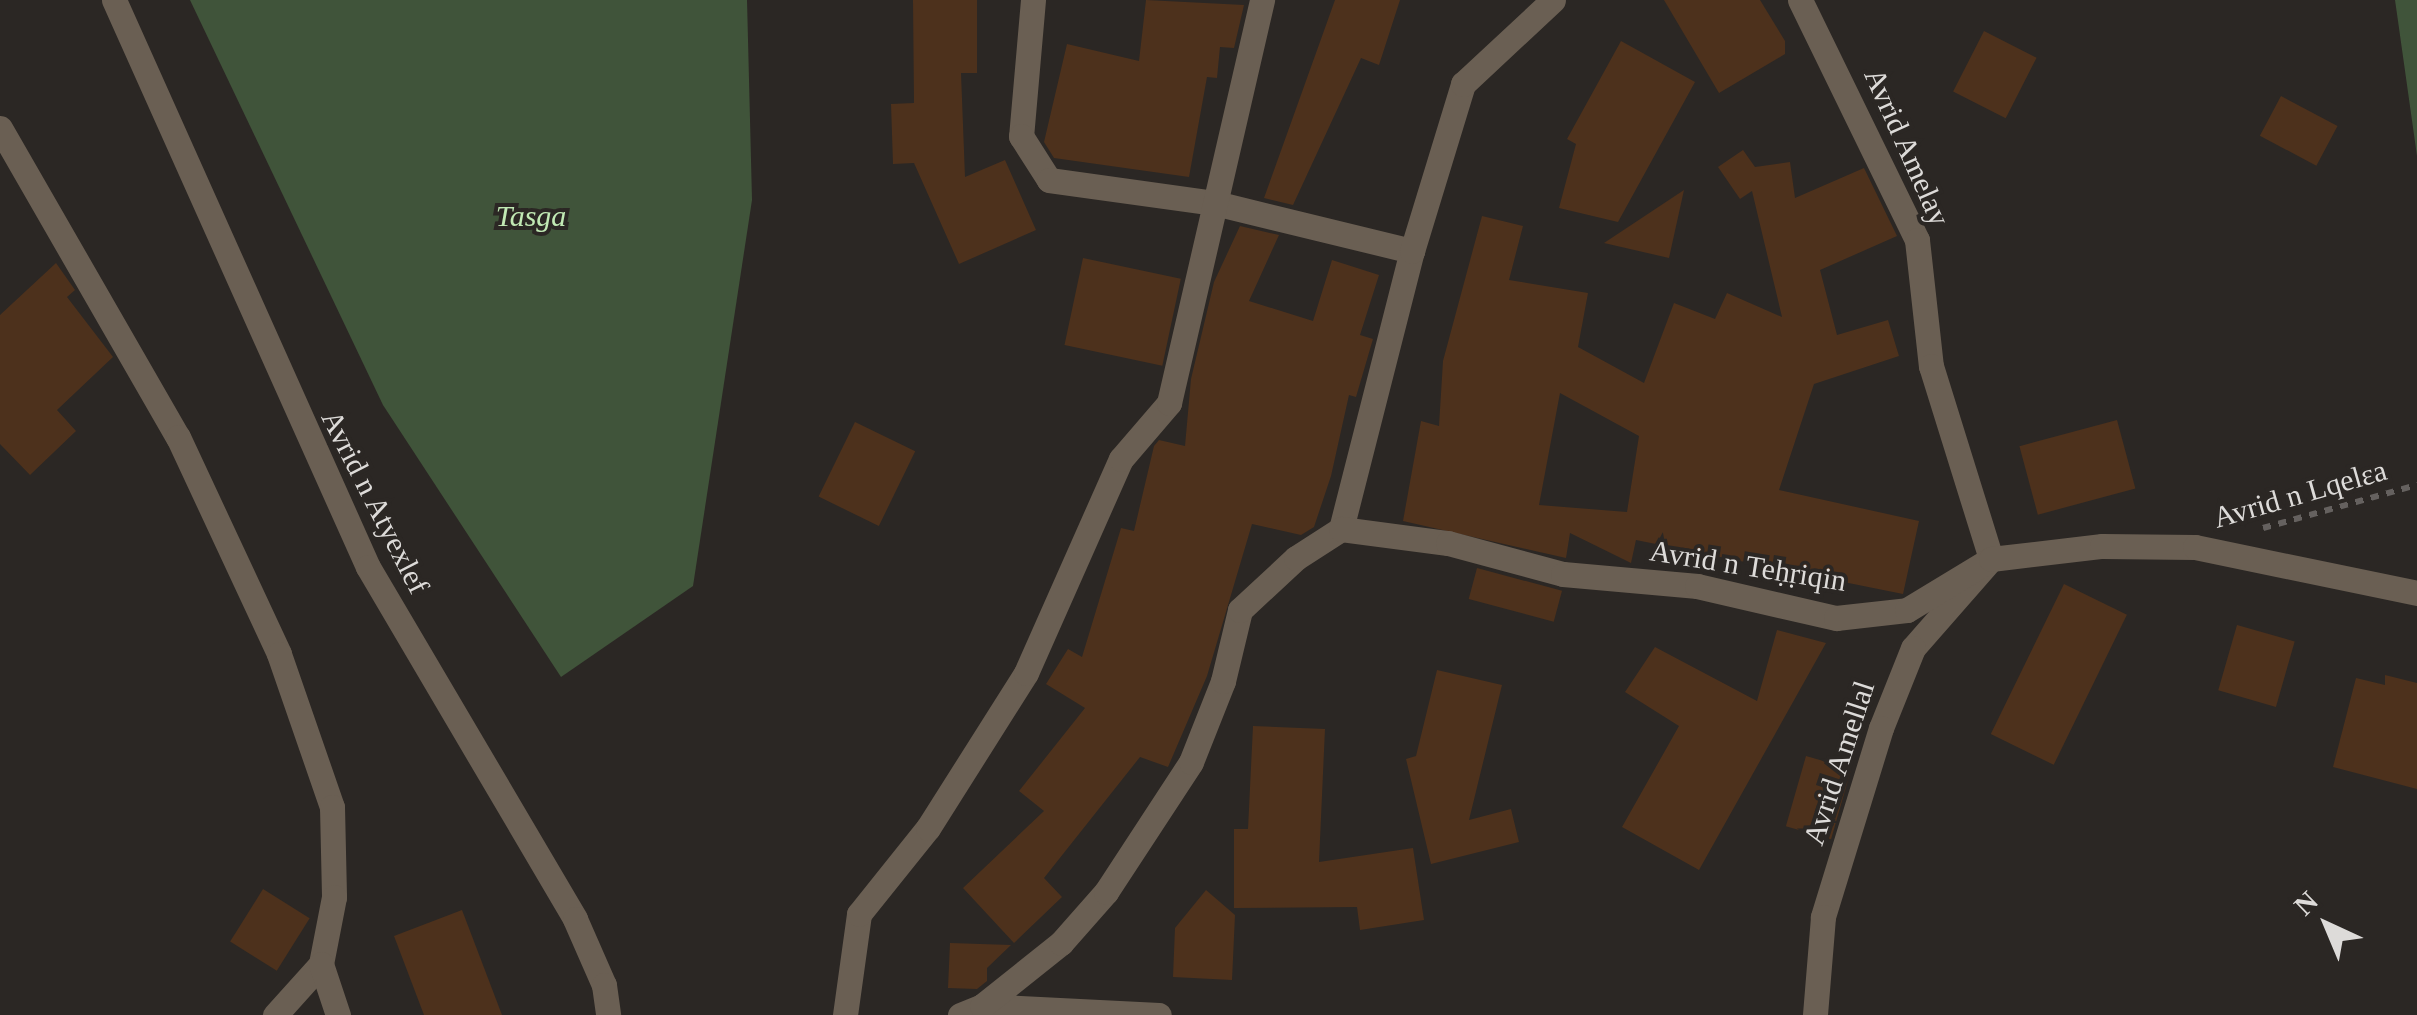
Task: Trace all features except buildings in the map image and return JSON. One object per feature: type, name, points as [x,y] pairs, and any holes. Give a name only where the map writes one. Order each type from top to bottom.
[{"type":"street","name":"Avrid n Atyexlef","points":[[114,0],[368,567],[575,919],[604,985],[608,1015]]},
{"type":"street","points":[[1033,0],[1020,100],[1021,136],[1032,162],[1049,180],[1215,203],[1412,252]]},
{"type":"street","points":[[845,1015],[859,914],[928,828],[1026,673],[1121,459],[1169,403],[1262,0]]},
{"type":"street","points":[[971,1010],[1061,944],[1106,892],[1190,762],[1223,681],[1240,610],[1342,528],[1412,252],[1464,84],[1553,0]]},
{"type":"street","name":"Avrid Amelay","points":[[1800,0],[1917,240],[1931,366],[1991,559]]},
{"type":"street","points":[[0,128],[178,437],[279,654],[332,807],[334,897],[321,964],[338,1015]]},
{"type":"street","name":"Avrid n Teḥṛiqin","points":[[1342,528],[1448,543],[1564,574],[1696,586],[1836,618],[1908,610],[1991,559],[2102,546],[2194,547],[2417,593]]},
{"type":"street","name":"Avrid Amellal","points":[[1815,1015],[1823,918],[1881,728],[1913,648],[1991,559]]},
{"type":"street","points":[[275,1015],[321,964]]},
{"type":"street","points":[[971,1010],[1158,1015]]},
{"type":"path","name":"Avrid n Lqelɛa","points":[[2250,532],[2417,485]]},
{"type":"green space","name":"Tasga","points":[[190,0],[747,0],[752,200],[693,586],[561,677],[383,405]]},
{"type":"green space","points":[[2395,0],[2417,0],[2417,156],[2398,21]]}]
